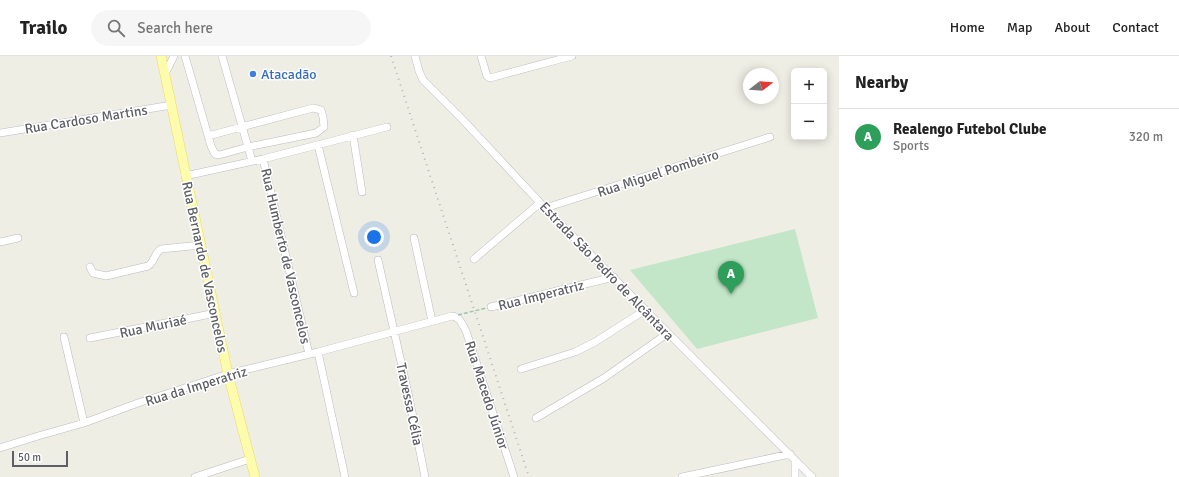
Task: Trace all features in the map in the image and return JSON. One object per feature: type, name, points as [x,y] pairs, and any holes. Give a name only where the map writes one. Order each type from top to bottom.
[{"type":"main road","name":"Rua Bernardo de Vasconcelos","points":[[161,56],[185,176],[216,313],[228,374],[254,477]]},
{"type":"street","points":[[165,74],[174,56]]},
{"type":"street","points":[[185,56],[208,136],[211,146],[215,154],[219,155],[248,147],[316,133],[324,127],[324,117],[321,110],[313,108],[208,136]]},
{"type":"street","points":[[222,56],[252,161]]},
{"type":"street","name":"Estrada São Pedro de Alcântara","points":[[415,56],[418,71],[423,80],[645,310],[812,477]]},
{"type":"street","points":[[481,56],[487,76],[490,78],[572,56]]},
{"type":"street","name":"Rua Cardoso Martins","points":[[0,133],[172,105]]},
{"type":"street","points":[[185,176],[318,145],[387,127]]},
{"type":"street","points":[[353,135],[362,192]]},
{"type":"street","name":"Rua Miguel Pombeiro","points":[[543,205],[770,137]]},
{"type":"street","points":[[318,145],[354,293]]},
{"type":"street","name":"Rua Humberto de Vasconcelos","points":[[263,158],[309,354]]},
{"type":"street","points":[[474,259],[543,205]]},
{"type":"street","points":[[0,242],[18,238]]},
{"type":"street","points":[[414,238],[432,321]]},
{"type":"street","points":[[90,267],[94,273],[106,276],[148,266],[151,264],[157,251],[161,249],[201,245]]},
{"type":"street","points":[[378,260],[394,332]]},
{"type":"street","name":"Rua Imperatriz","points":[[488,308],[614,278]]},
{"type":"street","points":[[521,369],[575,352],[595,342],[645,310]]},
{"type":"street","name":"Rua Muriaé","points":[[90,338],[216,313]]},
{"type":"street","name":"Rua da Imperatriz","points":[[0,448],[84,423],[138,403],[228,374],[318,352],[456,315]]},
{"type":"street","name":"Rua Macedo Júnior","points":[[456,315],[466,331],[514,477]]},
{"type":"street","name":"Travessa Célia","points":[[394,332],[425,477]]},
{"type":"street","points":[[536,418],[604,378],[668,333]]},
{"type":"street","points":[[64,337],[84,423]]},
{"type":"street","points":[[318,352],[345,477]]},
{"type":"street","points":[[682,477],[790,454]]},
{"type":"street","points":[[194,477],[250,459]]},
{"type":"street","points":[[795,460],[795,477]]},
{"type":"path","points":[[456,315],[488,308]]},
{"type":"green space","points":[[795,229],[818,318],[697,349],[630,270]]},
{"type":"railway","points":[[391,56],[529,477]]},
{"type":"place","name":"Atacadão","points":[[253,74]]},
{"type":"place","name":"Realengo Futebol Clube","points":[[731,294]]}]
